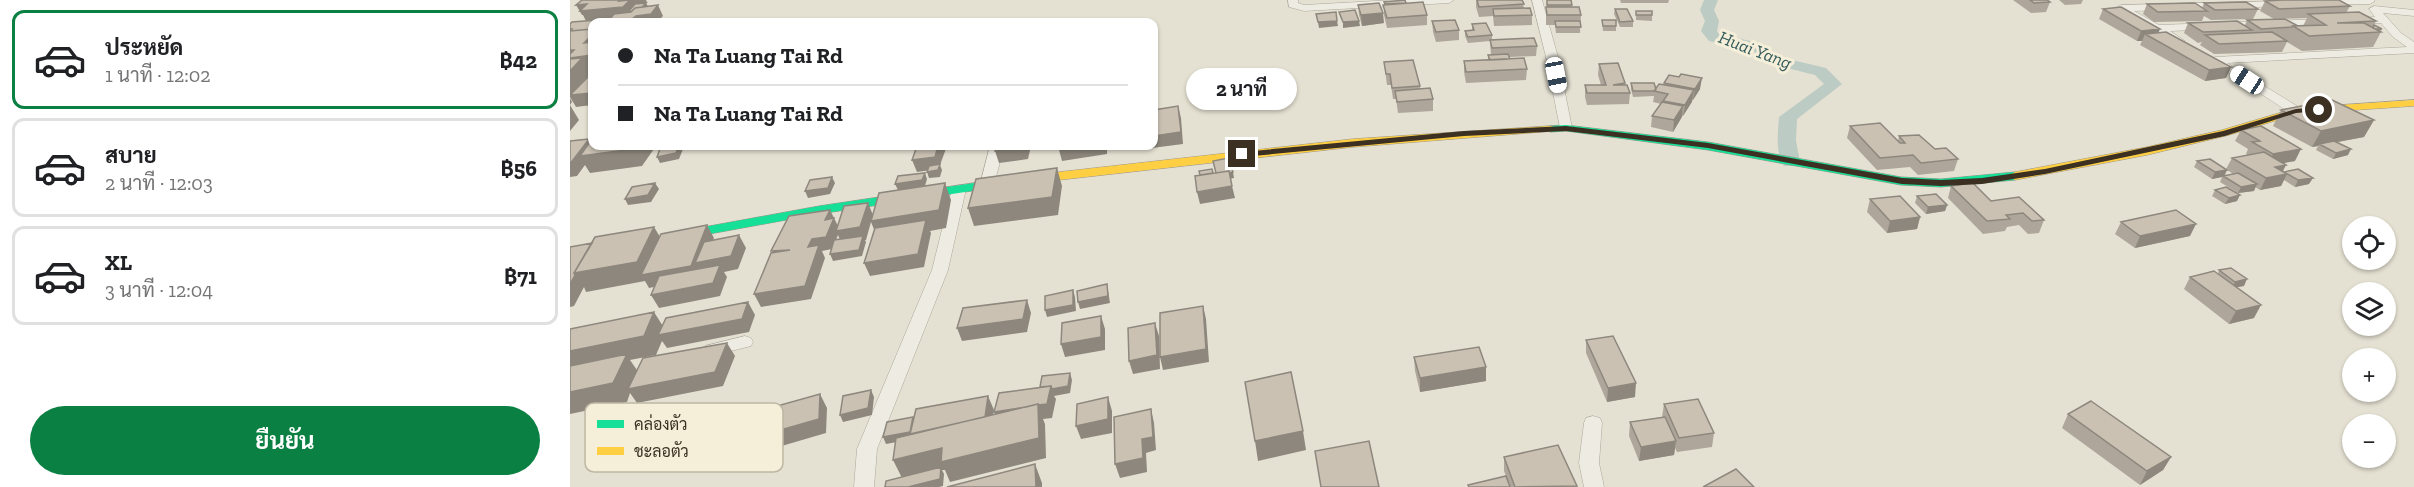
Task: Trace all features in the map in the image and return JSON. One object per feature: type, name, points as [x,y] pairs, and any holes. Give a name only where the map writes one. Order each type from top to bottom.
[{"type":"street","points":[[1293,0],[1293,5],[1304,9],[1449,0]]},
{"type":"street","points":[[1537,0],[1552,57],[1566,128]]},
{"type":"street","points":[[2296,111],[2205,54],[2121,8],[2371,3],[2414,13]]},
{"type":"street","points":[[2371,3],[2383,20],[2414,49]]},
{"type":"street","points":[[2156,28],[2383,20]]},
{"type":"street","points":[[2205,54],[2414,49]]},
{"type":"street","points":[[664,238],[819,210],[1106,169],[1342,144],[1566,128],[1708,146],[1902,181],[1941,183],[1982,181],[2147,151],[2225,133],[2296,111],[2414,103]]},
{"type":"street","points":[[987,185],[995,150]]},
{"type":"street","points":[[864,487],[867,449],[940,270],[959,189]]},
{"type":"street","points":[[698,352],[745,342]]},
{"type":"street","points":[[1593,423],[1589,463],[1594,487]]},
{"type":"building","points":[[582,0],[630,0],[623,7],[580,11],[587,4],[576,5]]},
{"type":"building","points":[[1405,0],[1406,3],[1385,4],[1384,2]]},
{"type":"building","points":[[1477,0],[1522,0],[1524,4],[1479,7]]},
{"type":"building","points":[[1547,0],[1571,0],[1572,5],[1547,5]]},
{"type":"building","points":[[2030,0],[2047,0],[2050,2],[2034,3]]},
{"type":"building","points":[[2339,0],[2350,6],[2279,9],[2265,1]]},
{"type":"building","points":[[1423,2],[1427,15],[1387,18],[1383,5]]},
{"type":"building","points":[[2246,2],[2258,9],[2215,10],[2204,3]]},
{"type":"building","points":[[646,3],[642,7],[628,12],[635,4]]},
{"type":"building","points":[[1379,3],[1383,13],[1361,15],[1358,5]]},
{"type":"building","points":[[2195,3],[2207,11],[2158,12],[2147,4]]},
{"type":"building","points":[[658,5],[651,14],[633,18],[611,18],[614,14],[631,12],[635,8]]},
{"type":"building","points":[[1546,7],[1579,7],[1581,15],[1547,15]]},
{"type":"building","points":[[2121,7],[2160,29],[2141,31],[2103,9]]},
{"type":"building","points":[[1530,8],[1532,15],[1494,16],[1493,9]]},
{"type":"building","points":[[1615,9],[1627,9],[1633,21],[1620,22]]},
{"type":"building","points":[[1355,10],[1359,21],[1343,22],[1339,12]]},
{"type":"building","points":[[1636,11],[1652,11],[1652,15],[1636,15]]},
{"type":"building","points":[[1336,12],[1337,21],[1318,22],[1316,14]]},
{"type":"building","points":[[2359,12],[2376,21],[2337,23],[2364,23],[2381,32],[2309,36],[2293,26],[2326,25],[2308,14]]},
{"type":"building","points":[[2285,19],[2298,26],[2261,29],[2247,20]]},
{"type":"building","points":[[1455,20],[1459,30],[1436,32],[1432,21]]},
{"type":"building","points":[[1602,20],[1616,20],[1616,26],[1603,26]]},
{"type":"building","points":[[588,21],[588,29],[570,31],[572,22]]},
{"type":"building","points":[[1555,21],[1580,21],[1581,27],[1556,27]]},
{"type":"building","points":[[2237,21],[2252,30],[2203,32],[2188,23]]},
{"type":"building","points":[[1486,23],[1492,35],[1468,37],[1465,31],[1474,30],[1472,24]]},
{"type":"building","points":[[588,29],[588,39],[584,43],[588,42],[588,56],[570,58],[574,50],[570,50],[570,31]]},
{"type":"building","points":[[2166,32],[2231,67],[2209,70],[2145,34]]},
{"type":"building","points":[[2272,32],[2287,41],[2219,44],[2205,35]]},
{"type":"building","points":[[1534,38],[1537,46],[1492,48],[1490,40]]},
{"type":"building","points":[[1508,54],[1510,59],[1490,60],[1488,55]]},
{"type":"building","points":[[582,58],[570,71],[570,59]]},
{"type":"building","points":[[1524,58],[1527,69],[1466,72],[1464,61]]},
{"type":"building","points":[[1413,60],[1420,86],[1392,88],[1390,74],[1386,74],[1384,62]]},
{"type":"building","points":[[1618,63],[1625,83],[1613,85],[1627,85],[1630,93],[1587,93],[1585,85],[1606,85],[1599,64]]},
{"type":"building","points":[[1681,74],[1702,78],[1695,89],[1664,83],[1669,75],[1679,77]]},
{"type":"building","points":[[588,77],[588,93],[570,95]]},
{"type":"building","points":[[1631,83],[1654,83],[1656,89],[1655,91],[1633,91]]},
{"type":"building","points":[[1659,84],[1694,90],[1685,105],[1663,101],[1668,94],[1654,91]]},
{"type":"building","points":[[1430,88],[1433,99],[1397,102],[1395,91]]},
{"type":"building","points":[[2332,100],[2374,120],[2321,131],[2281,110]]},
{"type":"building","points":[[1662,102],[1683,106],[1674,120],[1652,116]]},
{"type":"building","points":[[1178,106],[1181,132],[1158,135],[1158,109]]},
{"type":"building","points":[[1880,123],[1900,143],[1905,143],[1899,136],[1919,135],[1935,149],[1946,148],[1958,159],[1921,163],[1913,155],[1880,158],[1850,126]]},
{"type":"building","points":[[2261,126],[2301,149],[2273,154],[2252,142],[2260,141],[2241,130]]},
{"type":"building","points":[[588,139],[570,164],[570,141]]},
{"type":"building","points":[[2334,141],[2351,149],[2336,153],[2319,144]]},
{"type":"building","points":[[588,145],[588,150],[625,150],[580,156]]},
{"type":"building","points":[[660,150],[677,150],[676,153],[657,157]]},
{"type":"building","points":[[916,150],[937,150],[935,157],[912,160]]},
{"type":"building","points":[[2264,152],[2286,165],[2275,167],[2287,174],[2266,178],[2232,158]]},
{"type":"building","points":[[1228,158],[1233,172],[1216,173],[1213,161]]},
{"type":"building","points":[[2210,159],[2227,170],[2215,172],[2197,161]]},
{"type":"building","points":[[940,164],[938,170],[927,172],[929,166]]},
{"type":"building","points":[[1057,168],[1052,197],[968,208],[976,179]]},
{"type":"building","points":[[1212,169],[1213,173],[1200,175],[1199,171]]},
{"type":"building","points":[[2298,169],[2313,178],[2298,180],[2284,172]]},
{"type":"building","points":[[1229,171],[1232,186],[1197,192],[1195,176]]},
{"type":"building","points":[[925,173],[922,180],[895,184],[898,176]]},
{"type":"building","points":[[2238,173],[2257,184],[2241,187],[2223,176]]},
{"type":"building","points":[[832,177],[828,188],[805,191],[810,180]]},
{"type":"building","points":[[655,183],[648,195],[625,199],[632,187]]},
{"type":"building","points":[[945,183],[939,210],[871,221],[879,193]]},
{"type":"building","points":[[1973,183],[1991,201],[2019,197],[2044,220],[2032,221],[2023,213],[2006,215],[2010,219],[1987,221],[1951,186]]},
{"type":"building","points":[[2226,187],[2240,195],[2229,198],[2215,190]]},
{"type":"building","points":[[1936,194],[1947,205],[1928,207],[1917,196]]},
{"type":"building","points":[[1900,196],[1920,217],[1890,221],[1870,199]]},
{"type":"building","points":[[868,203],[860,227],[836,231],[844,206]]},
{"type":"building","points":[[830,210],[825,220],[834,218],[826,237],[812,239],[808,247],[819,245],[805,286],[754,294],[771,253],[790,250],[771,251],[789,216]]},
{"type":"building","points":[[2176,210],[2196,224],[2140,236],[2121,222]]},
{"type":"building","points":[[926,220],[918,254],[864,263],[875,228]]},
{"type":"building","points":[[707,225],[691,266],[641,275],[661,234]]},
{"type":"building","points":[[654,227],[637,262],[574,273],[595,237]]},
{"type":"building","points":[[739,235],[731,256],[695,263],[704,242]]},
{"type":"building","points":[[863,236],[859,250],[830,254],[834,240]]},
{"type":"building","points":[[592,243],[574,273],[570,284],[570,247]]},
{"type":"building","points":[[720,265],[713,283],[651,295],[659,276]]},
{"type":"building","points":[[2231,268],[2247,279],[2235,282],[2219,270]]},
{"type":"building","points":[[2214,271],[2261,305],[2236,311],[2190,277]]},
{"type":"building","points":[[1107,284],[1108,296],[1078,302],[1077,291]]},
{"type":"building","points":[[1073,290],[1073,305],[1045,310],[1045,296]]},
{"type":"building","points":[[1027,300],[1023,319],[957,328],[963,308]]},
{"type":"building","points":[[748,302],[742,319],[658,335],[666,318]]},
{"type":"building","points":[[1203,306],[1206,349],[1160,357],[1160,313]]},
{"type":"building","points":[[654,312],[644,336],[570,351],[570,329]]},
{"type":"building","points":[[1101,316],[1101,337],[1061,344],[1062,323]]},
{"type":"building","points":[[1155,323],[1157,355],[1129,361],[1128,328]]},
{"type":"building","points":[[1613,336],[1636,383],[1608,388],[1586,340]]},
{"type":"building","points":[[727,343],[715,372],[628,389],[643,358]]},
{"type":"building","points":[[1479,347],[1486,367],[1420,378],[1414,357]]},
{"type":"building","points":[[627,354],[613,383],[570,392],[570,366]]},
{"type":"building","points":[[1291,372],[1303,431],[1255,441],[1245,382]]},
{"type":"building","points":[[1070,373],[1068,386],[1052,389],[1051,386],[1040,387],[1042,376]]},
{"type":"building","points":[[1051,386],[1047,404],[994,412],[999,393]]},
{"type":"building","points":[[871,390],[868,408],[840,415],[843,396]]},
{"type":"building","points":[[820,394],[819,419],[783,429],[783,404]]},
{"type":"building","points":[[988,396],[985,417],[910,434],[916,409]]},
{"type":"building","points":[[1108,397],[1108,419],[1076,426],[1077,404]]},
{"type":"building","points":[[1698,399],[1714,433],[1679,438],[1664,404]]},
{"type":"building","points":[[2091,401],[2171,457],[2147,471],[2068,414]]},
{"type":"building","points":[[1038,404],[1039,438],[941,462],[942,448],[893,460],[896,438]]},
{"type":"building","points":[[1151,409],[1153,437],[1142,439],[1143,458],[1115,464],[1114,417]]},
{"type":"building","points":[[913,417],[910,432],[883,437],[887,422]]},
{"type":"building","points":[[1665,417],[1676,441],[1641,447],[1630,422]]},
{"type":"building","points":[[1369,441],[1379,487],[1321,487],[1315,451]]},
{"type":"building","points":[[1558,445],[1577,486],[1515,487],[1504,457]]},
{"type":"building","points":[[1035,464],[1036,487],[947,487]]},
{"type":"building","points":[[941,467],[940,479],[908,487],[885,487],[886,481]]},
{"type":"building","points":[[1736,469],[1754,487],[1703,487]]},
{"type":"building","points":[[1506,476],[1510,487],[1469,487],[1468,485]]},
{"type":"waterway","name":"Huai Yang","points":[[1711,0],[1707,10],[1712,21],[1709,31],[1714,38],[1759,47],[1769,59],[1820,71],[1834,84],[1788,117],[1787,141],[1791,162]]},
{"type":"traffic: fast","points":[[1550,129],[1566,128],[1708,146],[1901,181],[1941,183],[2015,176]]},
{"type":"traffic: fast","points":[[682,235],[819,210],[1001,183]]},
{"type":"traffic: slow","points":[[2015,176],[2147,151],[2225,133],[2296,111],[2414,103]]},
{"type":"traffic: slow","points":[[1032,179],[1353,143],[1550,129]]},
{"type":"route","points":[[1242,154],[1464,134],[1566,128],[1708,146],[1902,181],[1941,183],[1982,181],[2025,175],[2225,133],[2296,111],[2319,110]]}]
